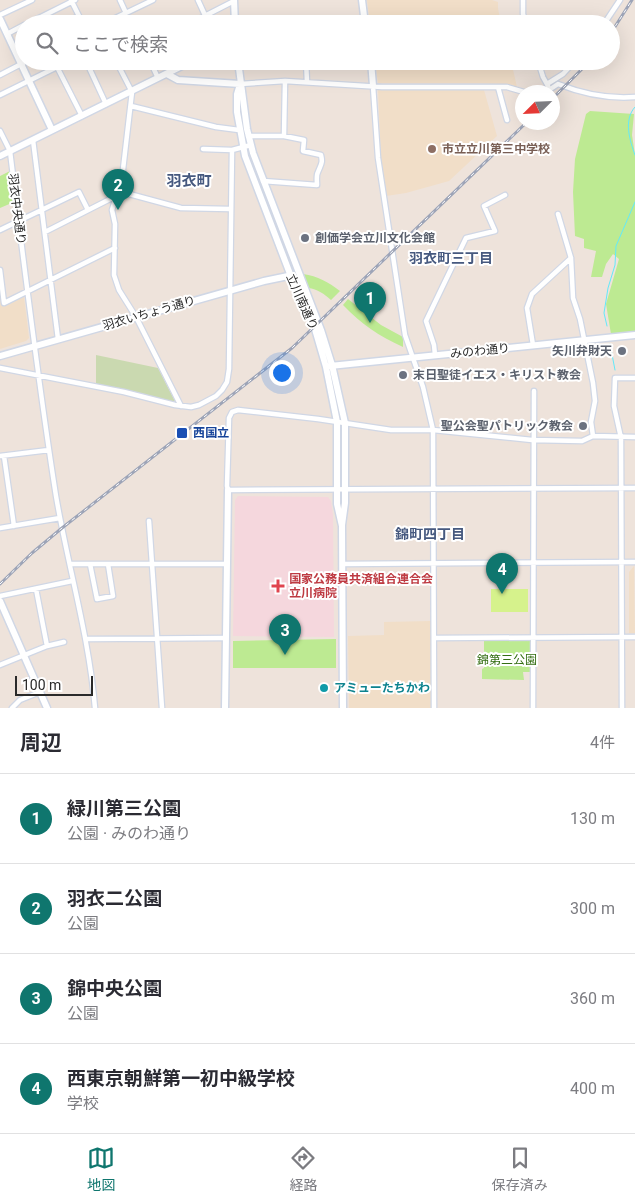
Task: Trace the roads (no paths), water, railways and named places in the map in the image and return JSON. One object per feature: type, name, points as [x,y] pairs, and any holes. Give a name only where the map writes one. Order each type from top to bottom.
[{"type":"street","points":[[14,48],[0,17],[32,0]]},
{"type":"street","points":[[44,15],[73,0],[79,15]]},
{"type":"street","points":[[120,0],[126,13]]},
{"type":"street","points":[[122,15],[153,0]]},
{"type":"street","points":[[198,0],[205,15]]},
{"type":"street","points":[[362,0],[364,15]]},
{"type":"street","points":[[523,0],[523,15]]},
{"type":"street","points":[[207,15],[234,1],[235,15]]},
{"type":"street","points":[[610,15],[619,1]]},
{"type":"street","points":[[7,34],[15,30]]},
{"type":"street","points":[[0,75],[15,68]]},
{"type":"street","points":[[26,70],[52,130]]},
{"type":"street","points":[[0,95],[51,70]]},
{"type":"street","points":[[59,70],[82,116]]},
{"type":"street","points":[[90,70],[106,104]]},
{"type":"street","points":[[121,70],[132,92],[124,169],[112,210],[115,224],[114,276],[117,286],[136,317],[180,406]]},
{"type":"street","points":[[154,70],[158,78]]},
{"type":"street","points":[[0,156],[175,70]]},
{"type":"street","name":"立川南通り","points":[[239,70],[250,145],[262,181],[321,330],[345,423],[345,490],[342,526],[343,708]]},
{"type":"street","points":[[306,70],[307,82]]},
{"type":"street","points":[[372,70],[378,158],[406,336],[423,387],[433,430],[434,708]]},
{"type":"street","points":[[542,70],[547,84],[566,70]]},
{"type":"street","points":[[168,74],[178,80],[240,84],[285,81],[373,86],[507,87],[515,89]]},
{"type":"street","points":[[284,136],[285,81]]},
{"type":"street","name":"立川南通り","points":[[240,84],[237,94],[239,130],[243,147],[255,184],[291,276],[312,319],[329,366],[337,422],[337,504],[342,526]]},
{"type":"street","points":[[557,85],[592,95],[635,97]]},
{"type":"street","points":[[498,87],[508,120]]},
{"type":"street","points":[[131,106],[216,127],[239,130]]},
{"type":"street","name":"羽衣中央通り","points":[[0,131],[10,151],[34,346],[60,518],[72,581],[86,639],[95,708]]},
{"type":"street","points":[[248,136],[284,136],[304,140],[304,151],[321,155],[323,161],[322,167],[318,172],[316,185],[262,181]]},
{"type":"street","points":[[33,140],[58,340]]},
{"type":"street","points":[[203,149],[232,150],[250,145]]},
{"type":"street","points":[[0,368],[124,392],[180,406],[191,407],[199,405],[216,396],[227,382],[229,369],[232,150]]},
{"type":"street","points":[[0,230],[79,192],[88,210]]},
{"type":"street","points":[[45,232],[117,194],[181,208],[230,209]]},
{"type":"street","points":[[435,355],[434,345],[426,321],[466,238],[495,231],[484,206],[505,195]]},
{"type":"street","points":[[558,214],[571,258],[573,298],[580,319],[594,391],[591,422],[593,436]]},
{"type":"street","points":[[0,270],[4,303],[115,248]]},
{"type":"street","points":[[533,345],[527,308],[532,294],[571,258]]},
{"type":"street","name":"羽衣いちょう通り","points":[[0,356],[264,280],[298,274]]},
{"type":"street","name":"みのわ通り","points":[[329,366],[635,335]]},
{"type":"street","points":[[622,708],[621,438],[614,406],[615,378],[635,378]]},
{"type":"street","points":[[533,708],[532,440],[534,391]]},
{"type":"street","points":[[225,708],[228,423],[232,412],[240,410],[391,430],[433,430],[532,440],[582,441],[593,436],[635,437]]},
{"type":"street","points":[[14,526],[2,456],[50,450]]},
{"type":"street","points":[[228,490],[635,488]]},
{"type":"street","points":[[0,528],[60,518]]},
{"type":"street","points":[[149,521],[162,708]]},
{"type":"street","points":[[342,564],[635,562]]},
{"type":"street","points":[[70,564],[227,564]]},
{"type":"street","points":[[90,564],[97,599],[113,596],[108,564]]},
{"type":"street","points":[[0,596],[72,581]]},
{"type":"street","points":[[36,589],[47,646]]},
{"type":"street","points":[[0,601],[47,708]]},
{"type":"street","points":[[86,639],[226,638]]},
{"type":"street","points":[[434,638],[635,638]]},
{"type":"street","points":[[0,665],[47,646],[64,642]]},
{"type":"street","points":[[12,708],[20,700],[40,692]]},
{"type":"waterway","points":[[635,107],[631,112],[628,124],[635,155]]},
{"type":"waterway","points":[[607,326],[604,313],[608,288],[615,265],[616,246],[635,202]]},
{"type":"waterway","points":[[610,344],[615,370]]},
{"type":"railway","points":[[620,19],[632,0]]},
{"type":"railway","points":[[560,91],[581,70]]},
{"type":"railway","points":[[0,584],[32,553],[62,528],[292,348],[519,130]]},
{"type":"place","name":"市立立川第三中学校","points":[[432,149]]},
{"type":"place","name":"羽衣二公園","points":[[118,210]]},
{"type":"place","name":"創価学会立川文化会館","points":[[305,238]]},
{"type":"place","name":"緑川第三公園","points":[[370,323]]},
{"type":"place","name":"矢川弁財天","points":[[622,351]]},
{"type":"place","name":"末日聖徒イエス・キリスト教会","points":[[403,375]]},
{"type":"place","name":"聖公会聖パトリック教会","points":[[583,426]]},
{"type":"place","name":"西国立","points":[[182,433]]},
{"type":"place","name":"国家公務員共済組合連合会 立川病院","points":[[278,586]]},
{"type":"place","name":"西東京朝鮮第一初中級学校","points":[[502,594]]},
{"type":"place","name":"錦中央公園","points":[[285,655]]},
{"type":"place","name":"アミューたちかわ","points":[[324,688]]},
{"type":"district","name":"羽衣町","points":[[189,181]]},
{"type":"district","name":"羽衣町三丁目","points":[[451,258]]},
{"type":"district","name":"錦町四丁目","points":[[430,534]]},
{"type":"park label","name":"錦第三公園","points":[[507,660]]}]
